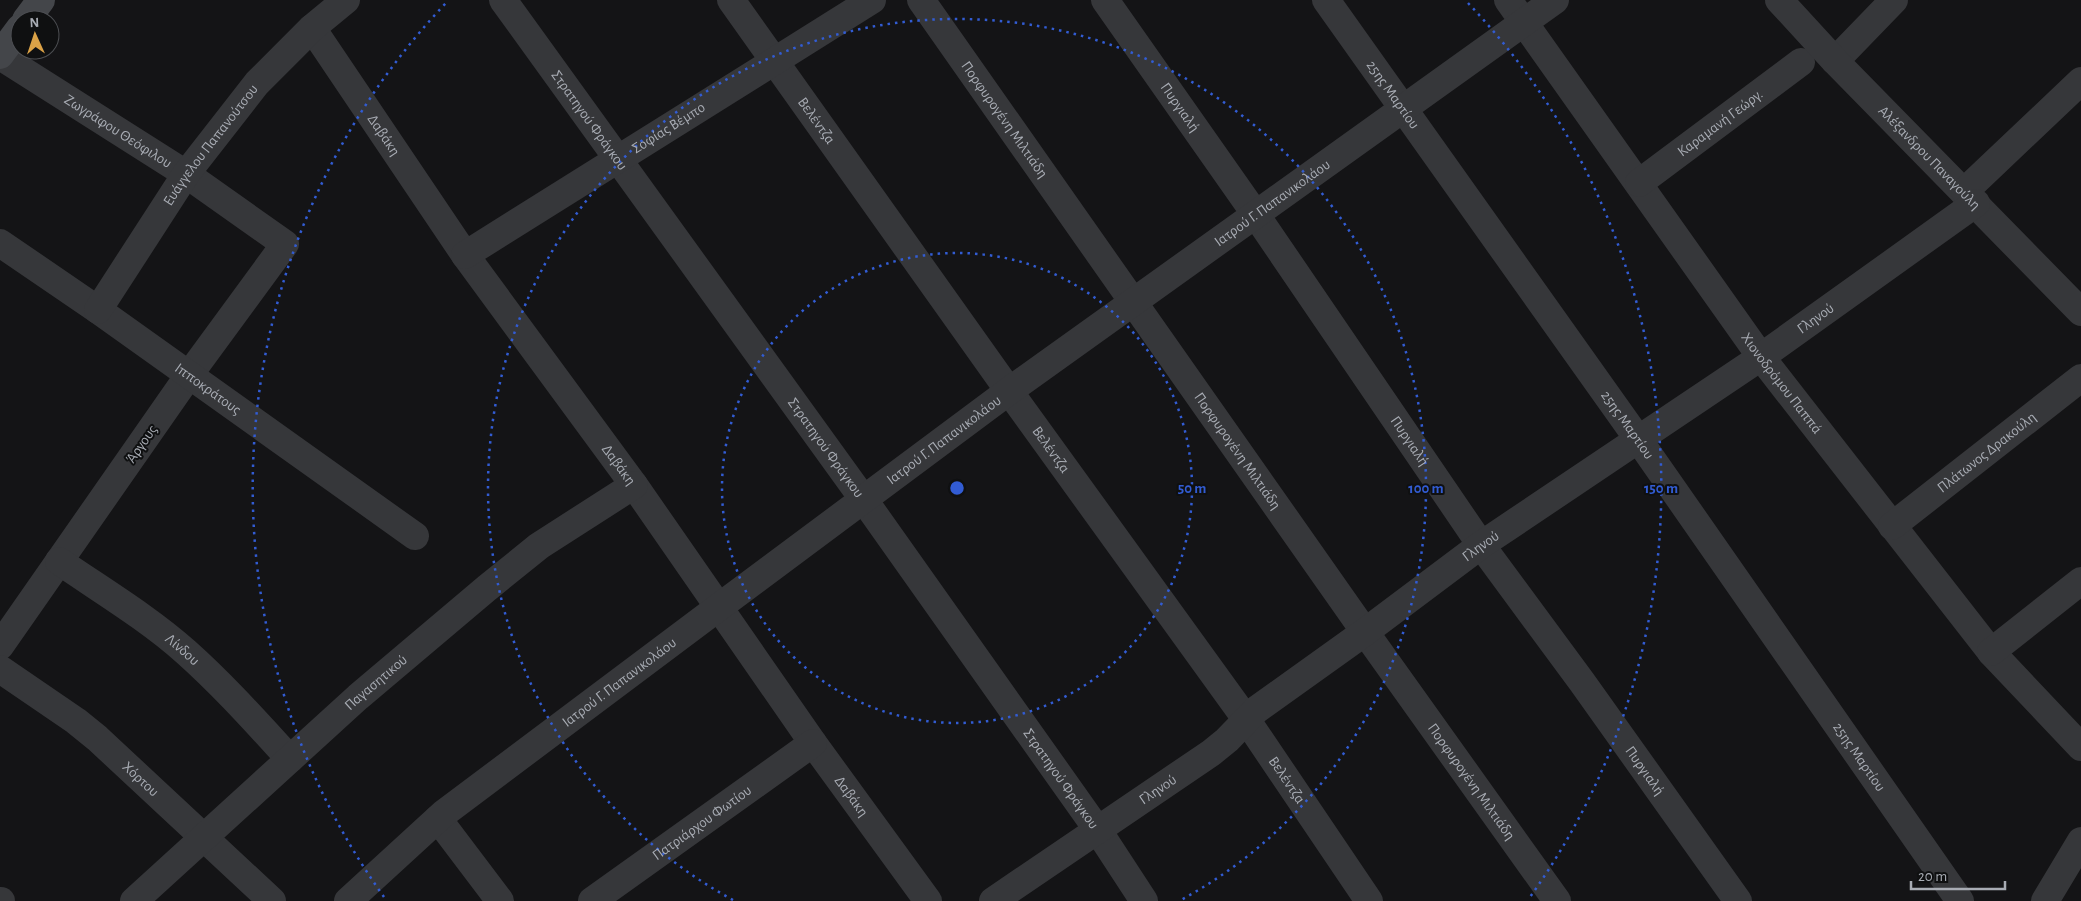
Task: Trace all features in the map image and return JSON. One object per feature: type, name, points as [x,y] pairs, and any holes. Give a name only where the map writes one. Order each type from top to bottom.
[{"type":"main road","points":[[0,55],[10,42]]},
{"type":"street","name":"Ευάγγελου Παπανούτσου","points":[[98,310],[186,174],[256,83],[312,28],[346,0]]},
{"type":"street","name":"Στρατηγού Φράγκου","points":[[503,0],[864,500],[1097,829],[1144,901]]},
{"type":"street","name":"Βελέντζα","points":[[731,0],[1246,720],[1369,901]]},
{"type":"street","name":"Σοφίας Βέμπο","points":[[465,255],[872,0]]},
{"type":"street","name":"Πορφυρογένη Μιλτιάδη","points":[[921,0],[1365,632],[1557,901]]},
{"type":"street","name":"Πυργιαλή","points":[[1105,0],[1256,214],[1481,545],[1582,682],[1738,901]]},
{"type":"street","name":"25ης Μαρτίου","points":[[1326,0],[1638,439],[1960,901]]},
{"type":"street","name":"Χιονοδρόμου Παππά","points":[[1508,0],[1761,357],[1991,652],[2081,747]]},
{"type":"street","name":"Ιατρού Γ. Παπανικολάου","points":[[348,901],[438,819],[719,607],[1009,391],[1555,0]]},
{"type":"street","name":"Αλέξανδρου Παναγούλη","points":[[1779,0],[1835,61],[2081,312]]},
{"type":"street","points":[[1835,61],[1894,0]]},
{"type":"street","name":"Δαβάκη","points":[[312,28],[465,255],[634,485],[812,743],[928,901]]},
{"type":"street","name":"Ζωγράφου Θεόφιλου","points":[[0,55],[186,174],[285,244]]},
{"type":"street","name":"Καραμανή Γεώργ.","points":[[1639,184],[1802,62]]},
{"type":"street","name":"Γληνού","points":[[993,901],[1211,753],[1227,740],[1256,710],[1365,632],[1481,545],[1761,357],[1970,197],[2081,81]]},
{"type":"street","name":"Ιπποκράτους","points":[[0,243],[98,310],[415,536]]},
{"type":"street","name":"Άργους","points":[[0,646],[189,375],[285,244]]},
{"type":"street","name":"Πλάτωνος Δρακούλη","points":[[1892,526],[2081,378]]},
{"type":"street","name":"Παγασητικού","points":[[134,901],[358,697],[540,546],[634,485]]},
{"type":"street","name":"Λίνδου","points":[[59,561],[143,619],[185,651],[232,695],[290,759]]},
{"type":"street","points":[[1991,652],[2081,581]]},
{"type":"street","name":"Χόρτου","points":[[0,669],[76,721],[97,738],[272,901]]},
{"type":"street","name":"Πατριάρχου Φωτίου","points":[[607,896],[812,743]]},
{"type":"street","points":[[438,819],[500,901]]},
{"type":"street","points":[[2045,901],[2081,841]]}]
